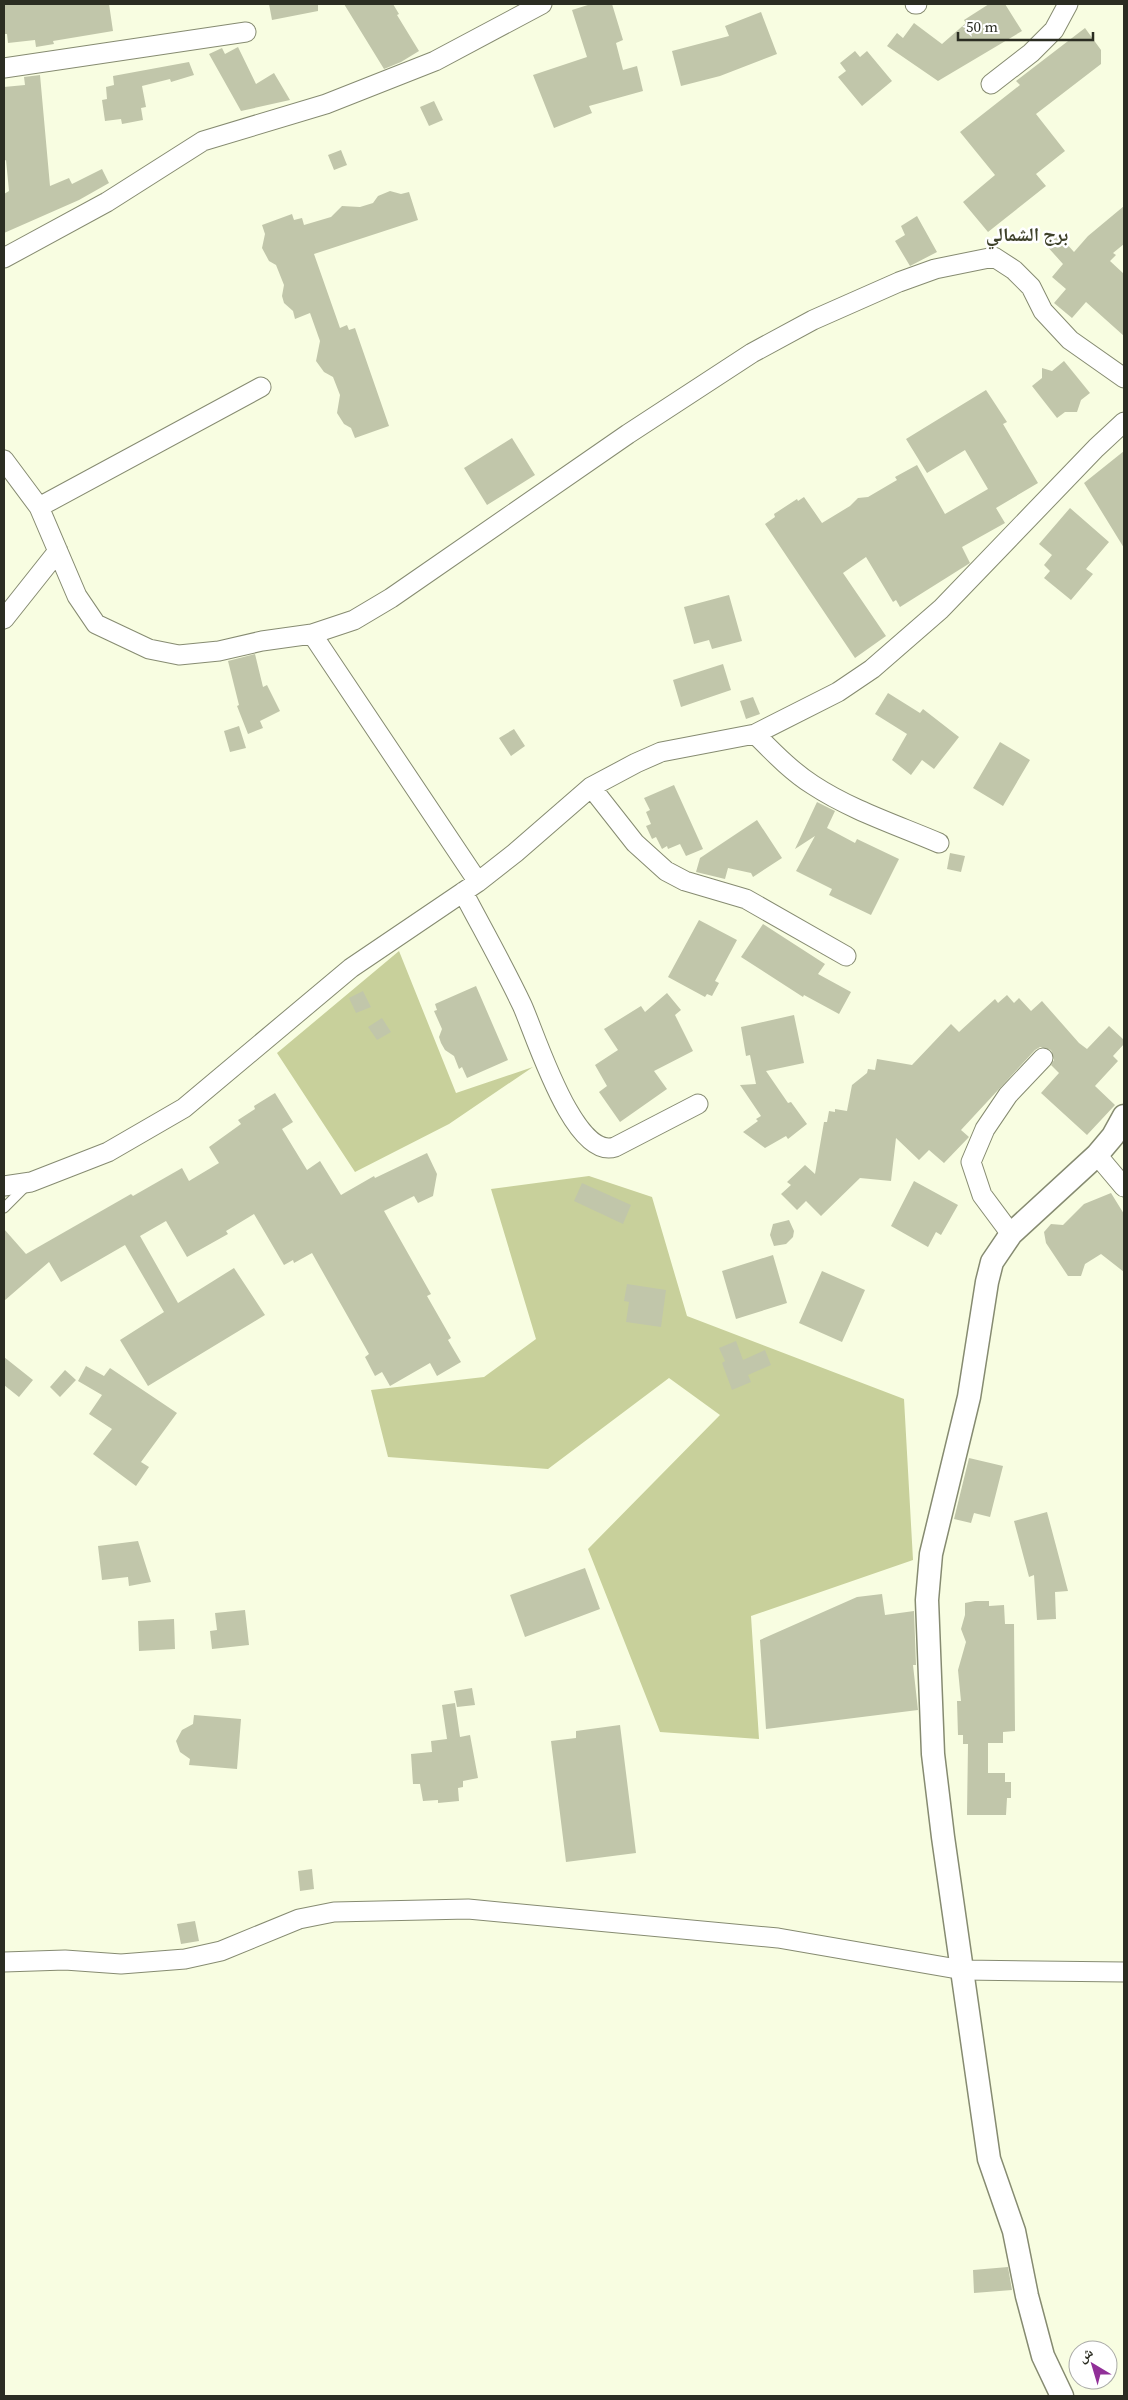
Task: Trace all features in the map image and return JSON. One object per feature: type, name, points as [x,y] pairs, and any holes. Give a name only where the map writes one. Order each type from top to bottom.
[{"type":"street","points":[[4,258],[108,202],[141,178],[203,141],[326,104],[435,61],[542,4]]},
{"type":"street","points":[[991,84],[1031,53],[1054,30],[1068,4]]},
{"type":"street","points":[[4,68],[246,32]]},
{"type":"street","points":[[4,460],[39,507],[77,596],[96,624],[149,649],[179,655],[219,651],[262,641],[312,634],[354,620],[391,598],[628,434],[752,353],[860,298],[935,269],[994,256],[1014,270],[1031,288],[1043,312],[1070,340],[1124,378]]},
{"type":"street","points":[[39,507],[261,387]]},
{"type":"street","points":[[4,1186],[31,1182],[108,1152],[184,1108],[351,968],[470,887],[516,853],[591,787],[661,752],[755,734],[838,692],[890,654],[941,609],[1050,495],[1124,422]]},
{"type":"street","points":[[4,618],[58,551]]},
{"type":"street","points":[[312,634],[470,887],[562,1102],[573,1119],[598,1147],[603,1149],[615,1147],[698,1104]]},
{"type":"street","points":[[755,734],[793,771],[812,785],[867,812],[939,843]]},
{"type":"street","points":[[591,787],[635,843],[666,871],[685,881],[746,899],[846,956]]},
{"type":"street","points":[[1011,1234],[982,1195],[971,1162],[985,1129],[1008,1095],[1043,1058]]},
{"type":"street","points":[[1062,2396],[1043,2356],[1027,2296],[1014,2231],[989,2159],[933,1754],[927,1600],[931,1554],[969,1397],[987,1282],[992,1262],[1011,1234],[1097,1154],[1112,1136],[1124,1116]]},
{"type":"street","points":[[1097,1154],[1124,1187]]},
{"type":"street","points":[[4,1962],[65,1960],[121,1964],[186,1959],[221,1951],[298,1919],[334,1912],[468,1908],[778,1938],[963,1970],[1124,1972]]},
{"type":"lane","points":[[4,1208],[31,1182]]},
{"type":"green space","points":[[399,951],[456,1093],[533,1067],[449,1124],[355,1172],[277,1053]]},
{"type":"green space","points":[[589,1176],[652,1197],[687,1316],[904,1399],[913,1560],[751,1616],[759,1739],[660,1732],[588,1549],[720,1415],[669,1378],[548,1469],[388,1457],[371,1390],[484,1377],[536,1339],[491,1189]]},
{"type":"building","points":[[4,4],[109,4],[113,31],[53,41],[54,44],[36,47],[35,40],[8,43],[7,34],[4,34]]},
{"type":"building","points":[[269,4],[318,4],[318,11],[272,20]]},
{"type":"building","points":[[344,4],[393,4],[399,14],[397,15],[419,51],[401,62],[384,69]]},
{"type":"building","points":[[591,4],[612,4],[623,40],[616,43],[623,70],[637,66],[643,91],[589,106],[592,113],[554,128],[533,75],[587,57],[572,10]]},
{"type":"building","points":[[989,4],[1005,4],[1022,31],[938,81],[887,46],[897,33],[903,38],[914,23],[942,44],[966,23],[964,20]]},
{"type":"building","points":[[761,12],[777,54],[720,76],[681,86],[672,51],[729,36],[725,26]]},
{"type":"building","points":[[1085,28],[1101,50],[1101,64],[1036,114],[1065,151],[1036,174],[1046,186],[988,232],[963,202],[995,175],[960,132],[1020,85],[1016,81]]},
{"type":"building","points":[[238,47],[256,84],[274,73],[290,100],[241,111],[209,54],[222,48],[225,54]]},
{"type":"building","points":[[855,51],[860,57],[867,51],[892,81],[862,106],[838,77],[846,71],[840,63]]},
{"type":"building","points":[[189,62],[194,75],[171,82],[170,79],[142,86],[146,107],[141,108],[143,120],[122,124],[121,119],[105,121],[102,100],[107,99],[106,87],[114,85],[113,76]]},
{"type":"building","points":[[40,75],[50,186],[69,178],[72,184],[102,169],[109,183],[79,200],[4,233],[4,194],[9,191],[6,160],[4,161],[4,87],[25,85],[24,77]]},
{"type":"building","points":[[434,101],[443,120],[429,126],[420,107]]},
{"type":"building","points":[[341,150],[347,165],[334,170],[328,155]]},
{"type":"building","points":[[390,191],[401,194],[409,192],[418,220],[314,254],[340,328],[347,325],[349,330],[355,328],[389,426],[355,438],[351,428],[344,424],[337,413],[340,395],[333,377],[324,372],[316,361],[320,341],[310,313],[295,319],[293,311],[284,303],[282,296],[284,285],[276,265],[269,261],[262,248],[265,234],[262,225],[292,214],[294,220],[302,218],[304,225],[331,217],[342,206],[360,207],[373,203],[378,196]]},
{"type":"building","points":[[1124,206],[1124,244],[1113,253],[1116,255],[1110,261],[1124,274],[1124,336],[1086,302],[1072,318],[1054,303],[1066,289],[1052,277],[1063,264],[1045,244],[1057,233],[1074,252],[1088,236]]},
{"type":"building","points":[[917,216],[937,252],[910,266],[895,241],[905,235],[901,226]]},
{"type":"building","points":[[1064,361],[1090,393],[1081,400],[1077,412],[1065,412],[1057,418],[1032,386],[1042,378],[1042,368],[1052,371]]},
{"type":"building","points":[[986,390],[1007,422],[1003,424],[1038,483],[996,508],[1005,523],[962,547],[970,563],[900,607],[896,600],[893,602],[866,557],[843,573],[886,636],[855,658],[765,524],[775,517],[774,514],[797,499],[798,501],[804,497],[822,523],[850,506],[858,498],[868,497],[897,480],[895,477],[917,465],[945,514],[988,489],[965,450],[927,473],[906,439]]},
{"type":"building","points":[[512,438],[535,475],[487,505],[464,468]]},
{"type":"building","points":[[1124,451],[1124,548],[1084,483]]},
{"type":"building","points":[[1070,508],[1109,542],[1086,569],[1093,574],[1071,600],[1044,578],[1050,571],[1044,565],[1052,555],[1039,544]]},
{"type":"building","points":[[729,595],[742,641],[712,649],[709,640],[694,644],[684,607]]},
{"type":"building","points":[[255,654],[263,687],[267,685],[280,711],[260,721],[263,728],[248,734],[237,706],[239,705],[228,661]]},
{"type":"building","points":[[723,664],[731,690],[681,707],[673,680]]},
{"type":"building","points":[[888,693],[920,713],[923,709],[959,737],[934,769],[922,760],[911,775],[892,760],[907,734],[875,714]]},
{"type":"building","points":[[753,697],[760,714],[746,719],[740,701]]},
{"type":"building","points":[[239,726],[246,748],[230,752],[224,731]]},
{"type":"building","points":[[514,729],[525,746],[511,756],[499,738]]},
{"type":"building","points":[[1000,742],[1030,760],[1003,806],[973,788]]},
{"type":"building","points":[[674,785],[703,849],[686,856],[680,844],[668,849],[667,846],[662,849],[656,837],[652,839],[646,826],[651,824],[646,812],[650,810],[644,798]]},
{"type":"building","points":[[817,802],[835,811],[827,828],[855,843],[857,839],[899,859],[871,915],[829,895],[832,889],[796,871],[815,836],[795,849]]},
{"type":"building","points":[[757,820],[782,858],[753,877],[751,873],[728,868],[725,879],[696,872],[700,858]]},
{"type":"building","points":[[950,853],[965,856],[961,872],[947,869]]},
{"type":"building","points":[[699,920],[737,940],[715,981],[719,983],[712,996],[707,994],[705,997],[668,977]]},
{"type":"building","points":[[763,924],[825,964],[818,974],[851,992],[839,1014],[804,995],[803,997],[741,957]]},
{"type":"building","points":[[476,986],[508,1060],[467,1078],[462,1067],[459,1069],[454,1056],[445,1050],[441,1043],[439,1037],[442,1029],[434,1011],[437,1010],[435,1004]]},
{"type":"building","points":[[363,991],[371,1007],[356,1013],[349,998]]},
{"type":"building","points":[[667,993],[681,1010],[675,1015],[693,1051],[654,1071],[667,1089],[620,1122],[599,1092],[607,1086],[595,1065],[618,1050],[604,1029],[641,1006],[645,1012]]},
{"type":"building","points":[[1007,995],[1014,1003],[1019,998],[1031,1011],[1042,1001],[1079,1043],[1087,1049],[1109,1026],[1124,1040],[1124,1044],[1113,1056],[1118,1061],[1095,1086],[1115,1105],[1087,1135],[1041,1093],[1059,1073],[1051,1065],[1054,1060],[1051,1050],[1040,1047],[1035,1050],[961,1130],[969,1137],[944,1163],[929,1150],[919,1160],[896,1138],[891,1181],[860,1178],[821,1216],[806,1201],[797,1210],[781,1194],[791,1185],[787,1182],[805,1165],[815,1174],[824,1122],[827,1122],[829,1111],[835,1112],[835,1109],[847,1111],[852,1085],[867,1073],[868,1069],[875,1070],[877,1059],[912,1065],[951,1024],[959,1032],[995,999],[998,1003]]},
{"type":"building","points":[[794,1015],[804,1063],[766,1071],[788,1103],[791,1102],[807,1124],[788,1139],[786,1136],[765,1148],[743,1132],[758,1121],[756,1119],[761,1116],[740,1085],[756,1084],[750,1055],[746,1056],[741,1027]]},
{"type":"building","points":[[382,1018],[391,1032],[377,1040],[368,1027]]},
{"type":"building","points":[[275,1093],[293,1122],[282,1129],[307,1170],[320,1161],[341,1195],[374,1176],[375,1178],[427,1153],[437,1174],[433,1196],[418,1203],[414,1196],[384,1211],[431,1294],[427,1296],[451,1338],[448,1340],[461,1362],[437,1376],[430,1363],[390,1386],[382,1372],[375,1376],[365,1357],[369,1354],[312,1253],[294,1263],[293,1260],[284,1265],[254,1214],[226,1231],[228,1234],[187,1257],[166,1221],[140,1236],[178,1303],[234,1268],[265,1315],[148,1386],[120,1340],[164,1312],[125,1245],[61,1282],[49,1262],[4,1301],[4,1229],[26,1254],[131,1194],[133,1196],[182,1168],[189,1181],[219,1163],[209,1147],[241,1124],[238,1120],[255,1109],[254,1106]]},
{"type":"building","points":[[914,1181],[958,1205],[941,1235],[936,1232],[928,1247],[891,1226]]},
{"type":"building","points":[[582,1183],[631,1205],[623,1224],[574,1201]]},
{"type":"building","points":[[1111,1193],[1124,1214],[1124,1272],[1101,1254],[1085,1264],[1081,1276],[1068,1276],[1046,1243],[1044,1232],[1051,1224],[1063,1225],[1084,1204]]},
{"type":"building","points":[[789,1220],[794,1231],[793,1237],[786,1244],[774,1246],[770,1235],[773,1224]]},
{"type":"building","points":[[773,1255],[787,1303],[736,1319],[722,1271]]},
{"type":"building","points":[[822,1271],[865,1290],[842,1342],[799,1323]]},
{"type":"building","points":[[627,1284],[666,1290],[661,1327],[626,1322],[629,1302],[624,1301]]},
{"type":"building","points":[[736,1341],[743,1360],[765,1350],[771,1365],[748,1375],[751,1382],[732,1390],[722,1363],[725,1361],[719,1348]]},
{"type":"building","points":[[4,1357],[33,1380],[19,1397],[4,1385]]},
{"type":"building","points":[[86,1366],[104,1376],[110,1368],[177,1413],[141,1462],[149,1467],[136,1486],[93,1454],[112,1429],[89,1414],[102,1395],[78,1381]]},
{"type":"building","points":[[65,1370],[76,1380],[60,1397],[50,1387]]},
{"type":"building","points":[[969,1458],[1003,1466],[990,1517],[974,1513],[971,1523],[954,1519]]},
{"type":"building","points":[[1047,1512],[1068,1591],[1055,1592],[1056,1619],[1037,1620],[1034,1575],[1029,1577],[1014,1521]]},
{"type":"building","points":[[138,1541],[151,1582],[129,1586],[128,1577],[102,1580],[98,1546]]},
{"type":"building","points":[[585,1568],[600,1609],[525,1637],[510,1595]]},
{"type":"building","points":[[882,1594],[885,1615],[914,1611],[916,1665],[913,1665],[918,1710],[766,1729],[760,1640],[857,1597]]},
{"type":"building","points":[[989,1601],[989,1606],[1004,1605],[1005,1624],[1014,1624],[1015,1731],[1003,1732],[1003,1743],[988,1743],[988,1773],[1005,1773],[1005,1782],[1011,1782],[1011,1798],[1007,1798],[1006,1815],[967,1815],[968,1744],[963,1744],[963,1735],[958,1735],[957,1701],[961,1701],[958,1670],[966,1642],[961,1629],[965,1615],[965,1603]]},
{"type":"building","points":[[245,1610],[249,1645],[212,1649],[210,1631],[217,1630],[215,1613]]},
{"type":"building","points":[[174,1619],[175,1649],[139,1651],[138,1621]]},
{"type":"building","points":[[472,1688],[475,1705],[457,1707],[454,1691]]},
{"type":"building","points":[[455,1703],[460,1737],[470,1735],[478,1778],[463,1781],[463,1787],[458,1788],[459,1801],[438,1803],[438,1800],[423,1801],[420,1784],[413,1784],[411,1754],[432,1752],[431,1741],[447,1739],[442,1705]]},
{"type":"building","points":[[194,1715],[241,1719],[237,1769],[189,1765],[190,1759],[180,1752],[176,1741],[182,1730],[193,1724]]},
{"type":"building","points":[[620,1725],[636,1853],[566,1862],[551,1741],[576,1738],[576,1731]]},
{"type":"building","points":[[312,1869],[314,1889],[300,1891],[298,1871]]},
{"type":"building","points":[[195,1921],[199,1941],[181,1944],[177,1924]]},
{"type":"building","points":[[1008,2267],[1012,2290],[974,2293],[973,2270]]},
{"type":"district","name":"برج الشمالي","points":[[1027,234]]}]
